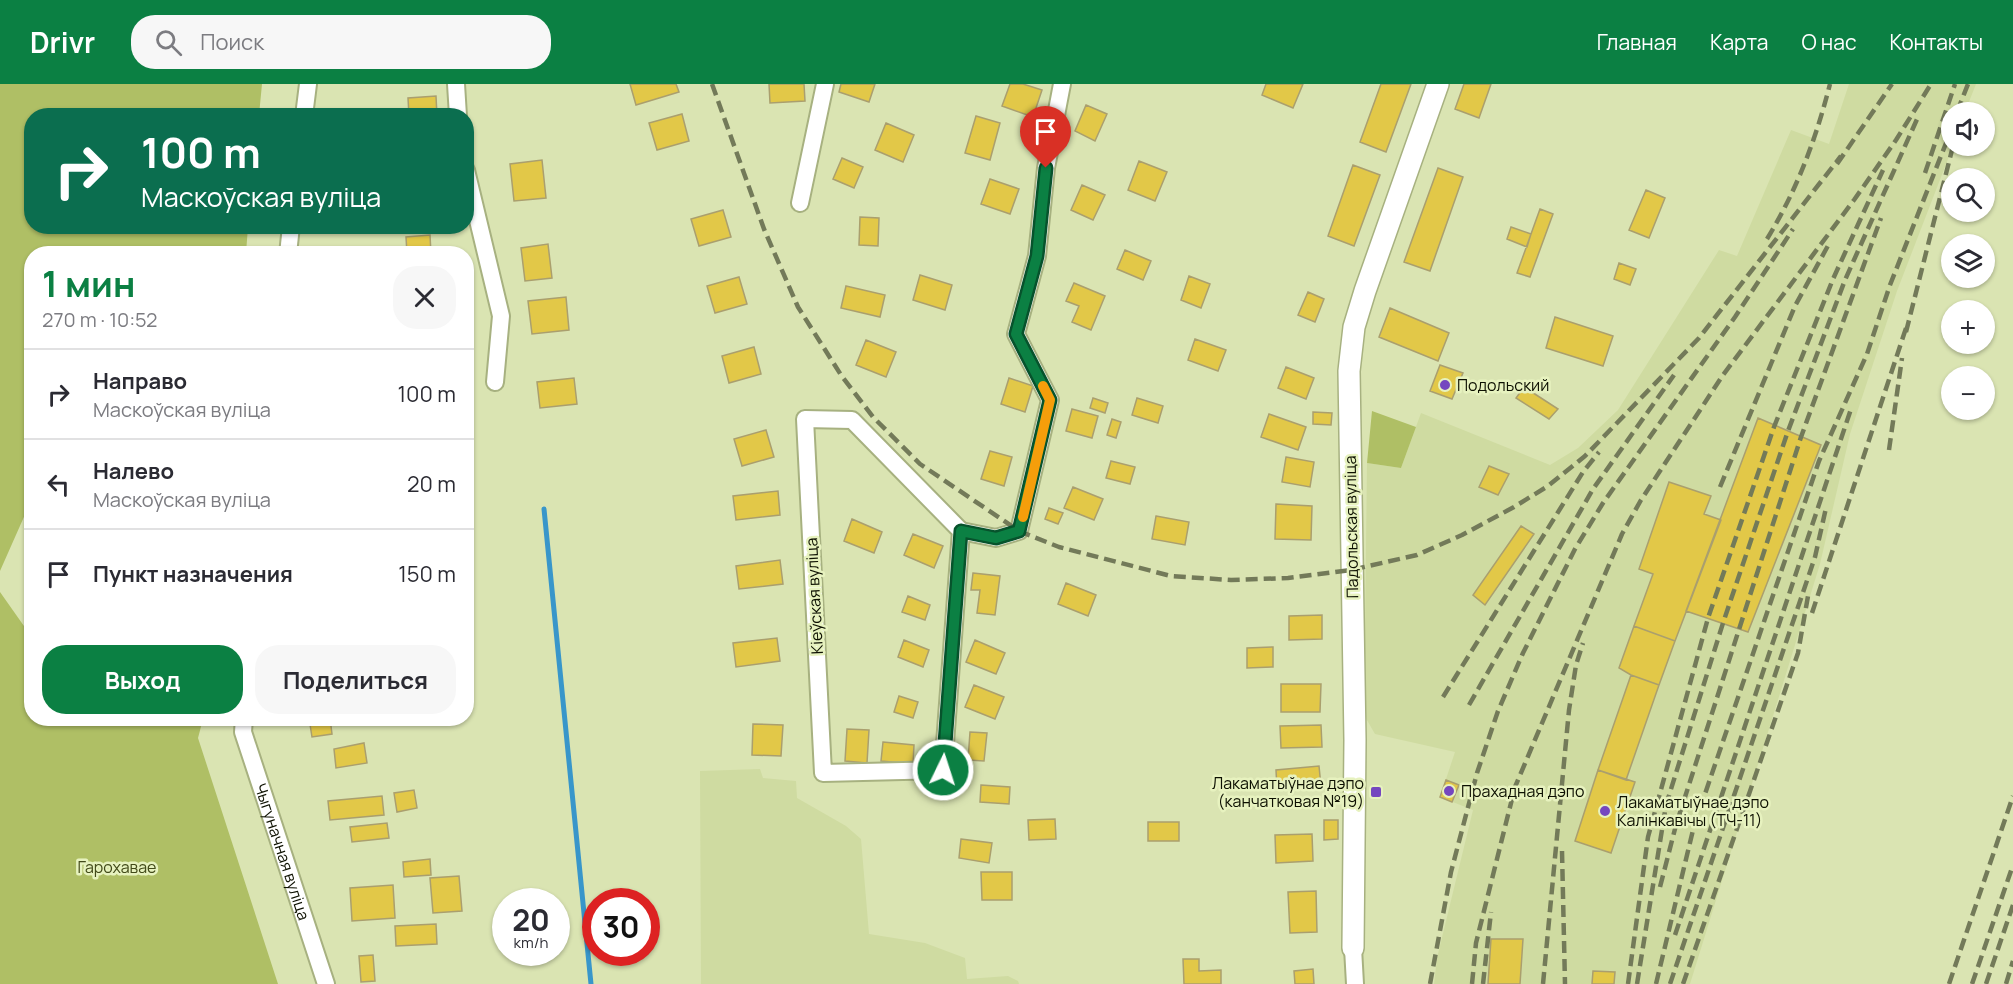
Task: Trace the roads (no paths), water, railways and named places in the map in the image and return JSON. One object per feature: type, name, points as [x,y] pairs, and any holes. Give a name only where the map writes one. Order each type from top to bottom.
[{"type":"street","points":[[305,108],[308,84]]},
{"type":"street","points":[[456,84],[458,108]]},
{"type":"street","points":[[800,203],[825,84]]},
{"type":"street","points":[[961,531],[996,538],[1019,531],[1050,400],[1016,334],[1037,256],[1046,168],[1062,84]]},
{"type":"street","name":"Падольская вуліца","points":[[1355,984],[1353,948],[1355,740],[1348,371],[1354,327],[1365,291],[1438,84]]},
{"type":"street","points":[[474,203],[501,316],[495,382]]},
{"type":"street","name":"Кіеўская вуліца","points":[[805,419],[852,420],[961,531],[943,770],[823,773],[805,419]]},
{"type":"street","name":"Чыгуначная вуліца","points":[[243,726],[243,732],[326,984]]},
{"type":"waterway","points":[[544,509],[591,984]]},
{"type":"railway","points":[[712,84],[764,229],[798,307],[841,375],[873,417],[920,464],[1019,531],[1059,547],[1171,576],[1231,580],[1288,578],[1351,570],[1417,555],[1462,535],[1548,486],[1585,456],[1699,338],[1841,156]]},
{"type":"railway","points":[[1767,239],[1788,202],[1804,164],[1830,84]]},
{"type":"railway","points":[[1837,164],[1892,84]]},
{"type":"railway","points":[[1472,984],[1476,943],[1515,787],[1622,534],[1641,500],[1723,375],[1854,200],[1896,140],[1931,84]]},
{"type":"railway","points":[[1925,173],[1955,84]]},
{"type":"railway","points":[[1961,102],[1968,84]]},
{"type":"railway","points":[[1637,984],[1666,805],[1723,623],[1788,431],[1845,280],[1918,117]]},
{"type":"railway","points":[[1656,984],[1694,826],[1819,461],[1867,354],[1890,285],[1941,156]]},
{"type":"railway","points":[[1906,332],[1950,156]]},
{"type":"railway","points":[[1628,984],[1648,837],[1708,618],[1774,427],[1833,279],[1883,170]]},
{"type":"railway","points":[[1660,887],[1676,825],[1801,437],[1881,218]]},
{"type":"railway","points":[[1430,984],[1451,872],[1477,773],[1498,711],[1523,653],[1575,549],[1603,503],[1735,317],[1793,229]]},
{"type":"railway","points":[[1720,487],[1795,306],[1830,242]]},
{"type":"railway","points":[[1812,613],[1907,325]]},
{"type":"railway","points":[[1889,450],[1902,358]]},
{"type":"railway","points":[[1469,705],[1593,489],[1674,375]]},
{"type":"railway","points":[[1675,935],[1851,409]]},
{"type":"railway","points":[[1443,697],[1583,472],[1599,452]]},
{"type":"railway","points":[[1670,984],[1815,557],[1826,508]]},
{"type":"railway","points":[[1683,984],[1798,653],[1808,596]]},
{"type":"railway","points":[[1543,984],[1569,710],[1576,665],[1583,643]]},
{"type":"railway","points":[[1949,984],[2013,796]]},
{"type":"railway","points":[[1562,851],[1565,984]]},
{"type":"railway","points":[[1972,984],[2013,865]]},
{"type":"railway","points":[[1986,984],[2013,905]]},
{"type":"railway","points":[[1483,984],[1491,912]]},
{"type":"railway","points":[[2006,984],[2013,961]]},
{"type":"place","name":"Подольский","points":[[1445,385]]},
{"type":"place","name":"Прахадная дэпо","points":[[1449,791]]},
{"type":"place","name":"Лакаматыўнае дэпо (канчатковая №19)","points":[[1376,792]]},
{"type":"place","name":"Лакаматыўнае дэпо Калінкавічы (ТЧ-11)","points":[[1605,811]]},
{"type":"park label","name":"Гарохавае","points":[[117,867]]}]
